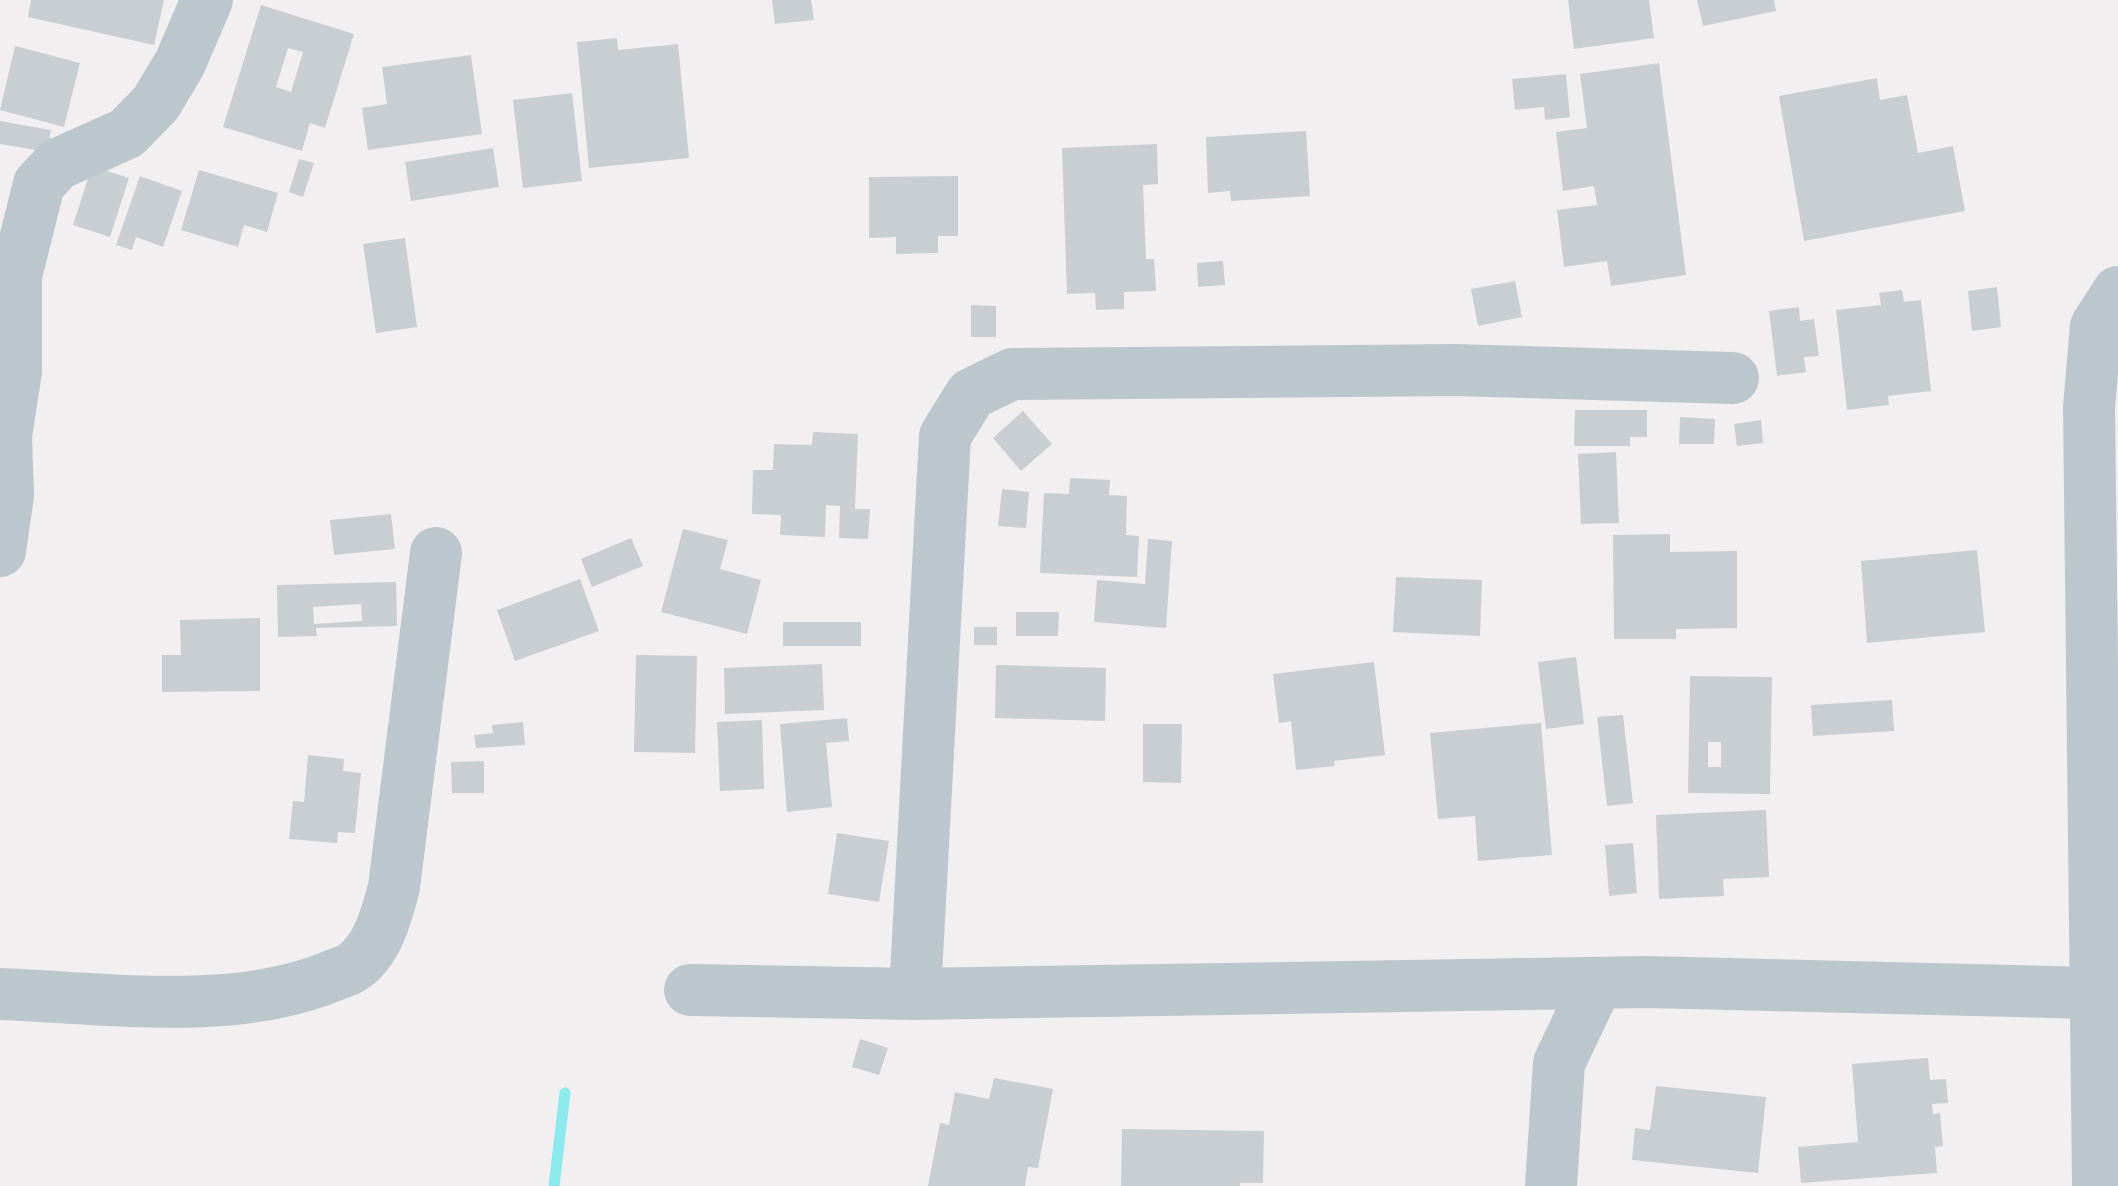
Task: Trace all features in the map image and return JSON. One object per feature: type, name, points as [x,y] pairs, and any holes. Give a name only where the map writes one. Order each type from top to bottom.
[{"type":"street","points":[[0,551],[8,495],[6,436],[16,371],[16,276],[39,184],[58,164],[127,134],[156,103],[180,63],[207,0]]},
{"type":"street","points":[[2098,1186],[2089,407],[2096,326],[2118,292]]},
{"type":"street","points":[[915,994],[945,436],[971,394],[1012,374],[1454,370],[1733,378]]},
{"type":"street","points":[[0,994],[188,1001],[264,996],[304,988],[355,967],[385,921],[394,887],[436,553]]},
{"type":"street","points":[[690,990],[915,994],[1597,983],[2094,993]]},
{"type":"street","points":[[1551,1186],[1560,1064],[1597,983]]},
{"type":"building","points":[[31,0],[164,0],[154,45],[28,17]]},
{"type":"building","points":[[772,0],[811,0],[814,20],[775,24]]},
{"type":"building","points":[[1568,0],[1649,0],[1654,38],[1574,49]]},
{"type":"building","points":[[1697,0],[1774,0],[1776,11],[1703,26]]},
{"type":"building","points":[[261,5],[354,34],[325,128],[310,123],[302,151],[223,127]],"holes":[[[288,48],[303,52],[291,92],[276,87]]]},
{"type":"building","points":[[617,38],[618,50],[678,44],[689,158],[589,168],[577,42]]},
{"type":"building","points":[[15,46],[80,63],[64,127],[0,110]]},
{"type":"building","points":[[471,55],[482,134],[368,150],[362,108],[387,104],[382,67]]},
{"type":"building","points":[[1659,63],[1686,275],[1611,286],[1607,261],[1564,267],[1557,210],[1597,205],[1594,186],[1563,191],[1556,132],[1587,128],[1580,74]]},
{"type":"building","points":[[1566,74],[1570,117],[1545,120],[1544,107],[1515,110],[1512,79]]},
{"type":"building","points":[[1877,78],[1880,100],[1907,95],[1918,153],[1953,146],[1965,211],[1804,241],[1779,96]]},
{"type":"building","points":[[572,93],[582,181],[523,188],[513,100]]},
{"type":"building","points":[[0,121],[51,130],[48,152],[0,144]]},
{"type":"building","points":[[1306,131],[1310,196],[1231,201],[1230,191],[1208,193],[1206,137]]},
{"type":"building","points":[[1157,144],[1158,184],[1143,185],[1146,259],[1154,259],[1156,291],[1124,292],[1124,309],[1096,310],[1095,293],[1067,294],[1062,148]]},
{"type":"building","points":[[493,148],[499,187],[411,201],[405,162]]},
{"type":"building","points":[[299,159],[314,163],[303,197],[289,192]]},
{"type":"building","points":[[92,166],[129,178],[110,237],[73,225]]},
{"type":"building","points":[[199,170],[278,193],[267,232],[244,225],[238,247],[181,230]]},
{"type":"building","points":[[140,176],[182,191],[163,247],[136,237],[132,250],[116,245]]},
{"type":"building","points":[[958,176],[958,236],[938,236],[938,253],[896,254],[896,237],[869,238],[869,177]]},
{"type":"building","points":[[405,238],[417,327],[376,333],[363,244]]},
{"type":"building","points":[[1223,261],[1225,285],[1198,287],[1197,263]]},
{"type":"building","points":[[1515,281],[1522,317],[1478,326],[1471,289]]},
{"type":"building","points":[[1997,287],[2001,327],[1972,331],[1968,291]]},
{"type":"building","points":[[1902,290],[1904,302],[1921,300],[1931,391],[1888,396],[1889,405],[1847,410],[1836,310],[1881,305],[1879,293]]},
{"type":"building","points":[[971,305],[996,306],[996,337],[971,337]]},
{"type":"building","points":[[1799,307],[1800,321],[1814,319],[1819,356],[1804,357],[1806,372],[1777,376],[1769,311]]},
{"type":"building","points":[[1575,410],[1647,410],[1647,437],[1630,437],[1630,446],[1574,446]]},
{"type":"building","points":[[1023,411],[1052,444],[1021,471],[993,438]]},
{"type":"building","points":[[1680,417],[1715,419],[1714,444],[1679,444]]},
{"type":"building","points":[[1761,420],[1763,443],[1737,446],[1734,424]]},
{"type":"building","points":[[813,432],[858,434],[855,509],[870,509],[868,539],[839,538],[840,506],[826,505],[825,537],[780,535],[781,515],[752,514],[753,470],[773,470],[774,444],[812,445]]},
{"type":"building","points":[[1616,452],[1619,523],[1581,524],[1578,454]]},
{"type":"building","points":[[1070,478],[1110,480],[1109,495],[1127,496],[1126,535],[1139,536],[1137,577],[1040,573],[1044,493],[1069,494]]},
{"type":"building","points":[[1002,489],[1029,492],[1026,528],[998,526]]},
{"type":"building","points":[[391,514],[395,549],[334,555],[330,520]]},
{"type":"building","points":[[683,529],[728,540],[720,569],[761,580],[747,634],[661,612]]},
{"type":"building","points":[[1670,534],[1670,552],[1737,551],[1737,628],[1676,629],[1676,639],[1614,639],[1613,535]]},
{"type":"building","points":[[631,538],[643,566],[592,587],[581,559]]},
{"type":"building","points":[[1148,539],[1172,541],[1166,628],[1094,622],[1097,580],[1145,584]]},
{"type":"building","points":[[1977,550],[1985,632],[1867,643],[1861,561]]},
{"type":"building","points":[[1396,577],[1482,580],[1480,636],[1393,632]]},
{"type":"building","points":[[580,579],[599,631],[515,661],[497,610]]},
{"type":"building","points":[[396,582],[397,626],[316,628],[317,636],[278,637],[277,585]],"holes":[[[361,604],[362,621],[314,624],[313,607]]]},
{"type":"building","points":[[1016,612],[1059,612],[1058,636],[1016,636]]},
{"type":"building","points":[[260,618],[260,691],[162,692],[162,655],[181,655],[180,620]]},
{"type":"building","points":[[783,622],[861,622],[861,646],[783,646]]},
{"type":"building","points":[[974,627],[997,627],[997,645],[974,645]]},
{"type":"building","points":[[636,655],[697,656],[695,753],[634,752]]},
{"type":"building","points":[[1576,657],[1584,724],[1546,729],[1538,662]]},
{"type":"building","points":[[1374,662],[1385,755],[1296,770],[1291,721],[1279,723],[1273,674]]},
{"type":"building","points":[[822,664],[824,710],[725,714],[724,668]]},
{"type":"building","points":[[996,665],[1106,668],[1105,721],[995,718]]},
{"type":"building","points":[[1690,676],[1772,677],[1770,794],[1688,793]],"holes":[[[1708,742],[1721,742],[1721,767],[1708,767]]]},
{"type":"building","points":[[1892,700],[1894,731],[1813,736],[1811,705]]},
{"type":"building","points":[[1623,715],[1633,803],[1607,806],[1597,717]]},
{"type":"building","points":[[847,718],[849,741],[826,743],[832,807],[787,812],[780,724]]},
{"type":"building","points":[[762,720],[764,789],[720,791],[717,722]]},
{"type":"building","points":[[523,722],[525,745],[476,748],[474,735],[493,733],[492,725]]},
{"type":"building","points":[[1541,723],[1552,855],[1478,861],[1475,816],[1438,819],[1430,733]]},
{"type":"building","points":[[1143,724],[1182,724],[1181,783],[1143,782]]},
{"type":"building","points":[[308,755],[344,759],[343,771],[361,773],[355,833],[338,832],[337,843],[289,839],[293,801],[304,802]]},
{"type":"building","points":[[484,761],[484,793],[452,793],[451,762]]},
{"type":"building","points":[[1766,810],[1769,877],[1723,879],[1724,896],[1659,899],[1656,815]]},
{"type":"building","points":[[837,833],[889,841],[879,902],[828,894]]},
{"type":"building","points":[[1633,843],[1637,893],[1609,896],[1605,845]]},
{"type":"building","points":[[860,1039],[888,1048],[879,1075],[852,1067]]},
{"type":"building","points":[[1928,1058],[1930,1080],[1946,1079],[1948,1103],[1932,1104],[1933,1114],[1940,1113],[1943,1146],[1935,1147],[1937,1173],[1801,1183],[1798,1147],[1858,1142],[1852,1064]]},
{"type":"building","points":[[994,1078],[1053,1089],[1038,1168],[1028,1167],[1025,1186],[928,1186],[940,1123],[949,1125],[955,1092],[989,1099]]},
{"type":"building","points":[[1656,1086],[1766,1097],[1758,1173],[1632,1160],[1635,1128],[1650,1130]]},
{"type":"building","points":[[1122,1129],[1264,1131],[1263,1183],[1121,1186]]},
{"type":"waterway","points":[[554,1186],[565,1093]]}]
